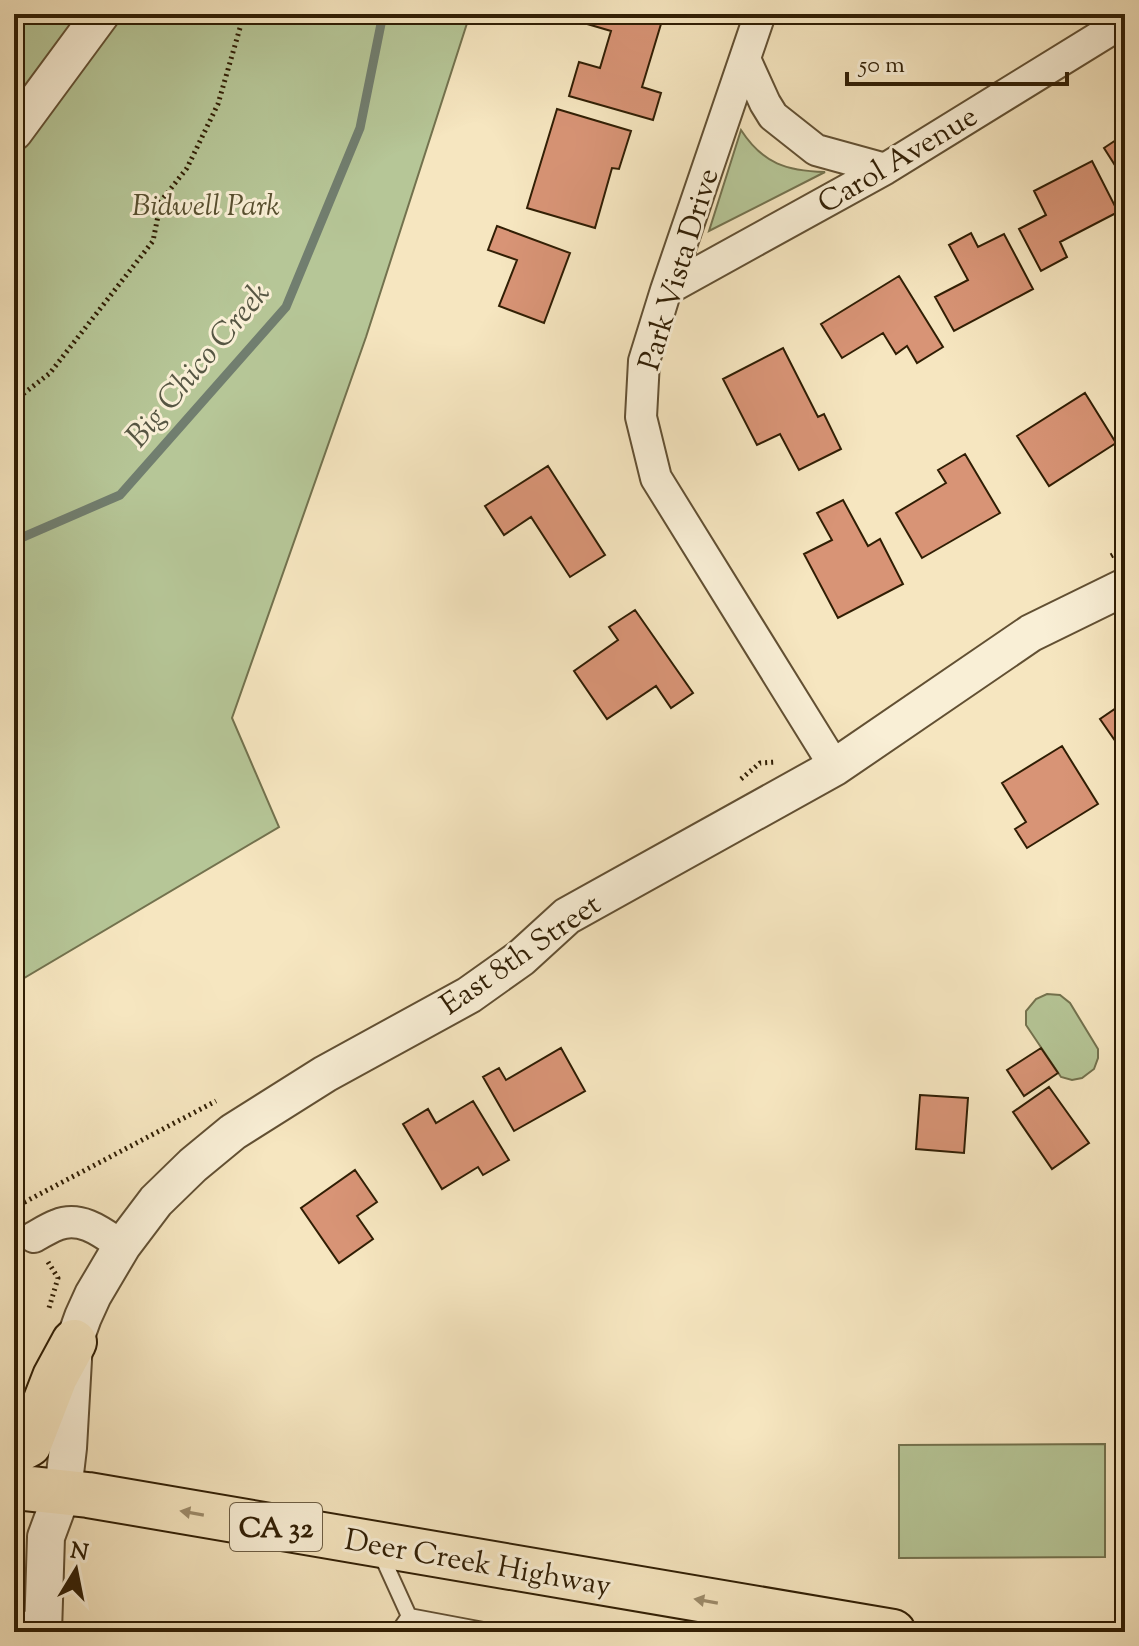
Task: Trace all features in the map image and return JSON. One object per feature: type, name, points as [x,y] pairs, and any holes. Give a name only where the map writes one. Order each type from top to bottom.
[{"type":"main road","points":[[14,1452],[29,1444],[55,1377],[74,1342]]},
{"type":"main road","name":"CA 32","points":[[14,1487],[63,1491]]},
{"type":"main road","name":"Deer Creek Highway","points":[[63,1491],[881,1631]]},
{"type":"street","points":[[14,132],[101,14]]},
{"type":"street","name":"Park Vista Drive","points":[[760,14],[644,361],[641,417],[656,478],[835,767]]},
{"type":"street","name":"Carol Avenue","points":[[666,290],[885,169],[1125,21]]},
{"type":"street","points":[[745,59],[773,116],[816,150],[885,169]]},
{"type":"street","name":"East 8th Street","points":[[33,1623],[46,1537],[63,1491],[74,1342],[93,1295],[122,1246],[156,1201],[193,1165],[233,1132],[325,1074],[469,995],[521,958],[567,916],[835,767],[1031,633],[1125,587]]},
{"type":"street","points":[[14,1249],[59,1223],[75,1222],[92,1226],[122,1246]]},
{"type":"lane","points":[[376,1544],[409,1616]]},
{"type":"lane","points":[[398,1632],[409,1616]]},
{"type":"lane","points":[[409,1616],[494,1632]]},
{"type":"path","points":[[14,401],[50,373],[153,241],[161,201],[187,168],[218,104],[244,14]]},
{"type":"path","points":[[729,787],[760,763],[789,761]]},
{"type":"path","points":[[19,1205],[225,1096]]},
{"type":"green space","name":"Bidwell Park","points":[[14,14],[470,14],[366,337],[232,718],[279,827],[14,984]]},
{"type":"green space","points":[[741,130],[758,151],[777,163],[799,170],[825,172],[709,231]]},
{"type":"green space","points":[[1047,994],[1060,995],[1070,1003],[1098,1049],[1094,1069],[1082,1078],[1072,1080],[1061,1077],[1026,1025],[1026,1011],[1036,999]]},
{"type":"green space","points":[[1121,1104],[1125,1104],[1125,1209],[1117,1208]]},
{"type":"green space","points":[[1105,1444],[1105,1557],[899,1558],[899,1445]]},
{"type":"building","points":[[579,14],[664,14],[642,87],[661,93],[653,120],[569,96],[579,62],[600,68],[611,31],[577,21]]},
{"type":"building","points":[[557,109],[631,131],[619,169],[612,168],[595,228],[527,208]]},
{"type":"building","points":[[1125,134],[1125,181],[1104,148]]},
{"type":"building","points":[[1092,161],[1118,212],[1060,242],[1067,257],[1041,271],[1019,229],[1046,215],[1034,191]]},
{"type":"building","points":[[497,226],[570,253],[544,323],[499,306],[517,260],[488,250]]},
{"type":"building","points":[[971,233],[978,247],[1004,234],[1033,289],[954,331],[935,297],[968,280],[949,245]]},
{"type":"building","points":[[899,276],[943,347],[917,363],[907,346],[896,354],[883,333],[842,358],[821,324]]},
{"type":"building","points":[[783,348],[818,417],[824,414],[841,449],[799,470],[780,434],[757,445],[723,379]]},
{"type":"building","points":[[1085,393],[1116,443],[1049,486],[1017,436]]},
{"type":"building","points":[[965,454],[1000,513],[922,558],[896,513],[946,483],[938,470]]},
{"type":"building","points":[[548,466],[605,555],[570,577],[531,517],[504,535],[485,506]]},
{"type":"building","points":[[843,500],[868,546],[880,539],[903,584],[838,618],[804,554],[832,540],[817,513]]},
{"type":"building","points":[[635,610],[693,693],[671,708],[656,686],[607,719],[574,671],[618,640],[609,627]]},
{"type":"building","points":[[1125,702],[1125,755],[1100,719]]},
{"type":"building","points":[[1062,746],[1098,804],[1027,848],[1015,829],[1026,822],[1002,783]]},
{"type":"building","points":[[561,1048],[585,1091],[514,1131],[483,1077],[499,1068],[506,1080]]},
{"type":"building","points":[[1041,1048],[1058,1073],[1024,1096],[1007,1070]]},
{"type":"building","points":[[1049,1087],[1089,1143],[1052,1169],[1013,1112]]},
{"type":"building","points":[[920,1095],[968,1098],[964,1153],[916,1149]]},
{"type":"building","points":[[473,1101],[509,1160],[483,1175],[478,1167],[442,1189],[403,1124],[428,1109],[436,1123]]},
{"type":"building","points":[[355,1170],[377,1202],[357,1216],[373,1239],[339,1263],[301,1208]]},
{"type":"waterway","name":"Big Chico Creek","points":[[14,541],[120,495],[286,307],[360,128],[383,14]]}]
